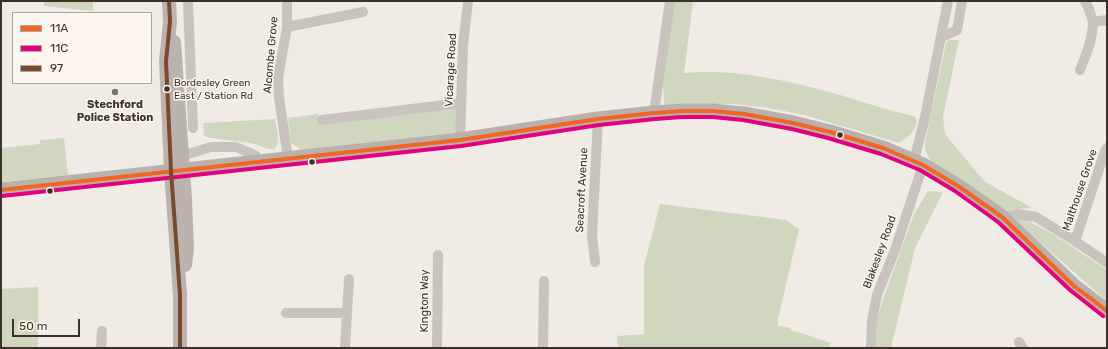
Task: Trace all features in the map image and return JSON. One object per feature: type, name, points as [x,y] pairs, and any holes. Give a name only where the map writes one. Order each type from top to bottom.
[{"type":"main road","points":[[169,1],[170,22],[166,61],[179,165],[187,249],[180,295]]},
{"type":"main road","points":[[1,190],[179,165],[259,162],[460,140],[598,119],[654,113],[713,111],[744,114],[793,123],[883,148],[918,163],[958,186],[1002,217],[1074,286],[1107,311]]},
{"type":"main road","points":[[179,165],[180,348]]},
{"type":"street","points":[[188,1],[193,128]]},
{"type":"street","name":"Alcombe Grove","points":[[287,1],[287,27],[278,78],[278,92],[288,158]]},
{"type":"street","name":"Vicarage Road","points":[[460,140],[463,46],[468,1]]},
{"type":"street","points":[[654,113],[670,1]]},
{"type":"street","name":"Blakesley Road","points":[[871,348],[872,321],[877,296],[895,250],[918,163],[925,117],[948,1]]},
{"type":"street","points":[[942,37],[957,30],[962,1]]},
{"type":"street","points":[[1080,70],[1093,31],[1093,22],[1085,1]]},
{"type":"street","points":[[287,27],[362,12]]},
{"type":"street","points":[[1093,22],[1107,20]]},
{"type":"street","points":[[322,120],[461,103]]},
{"type":"street","name":"Seacroft Avenue","points":[[594,262],[592,235],[598,119]]},
{"type":"street","name":"Malthouse Grove","points":[[1075,241],[1105,150],[1107,148]]},
{"type":"street","points":[[1002,217],[1017,214],[1036,217],[1107,262]]},
{"type":"street","name":"Kington Way","points":[[438,255],[438,348]]},
{"type":"street","points":[[345,348],[349,279]]},
{"type":"street","points":[[543,348],[544,281]]},
{"type":"street","points":[[286,313],[347,313]]},
{"type":"street","points":[[101,348],[102,331]]},
{"type":"green space","points":[[44,1],[93,1],[93,11],[44,6]]},
{"type":"green space","points":[[674,1],[693,1],[684,73],[733,73],[766,77],[814,88],[914,116],[917,120],[913,131],[899,143],[808,116],[769,108],[735,104],[664,105],[663,84]]},
{"type":"green space","points":[[949,40],[959,40],[943,117],[945,134],[984,181],[1032,208],[1005,210],[932,163],[925,150],[925,142],[946,43]]},
{"type":"green space","points":[[456,107],[456,133],[301,150],[291,143],[288,118],[318,114],[321,125]]},
{"type":"green space","points":[[275,119],[278,142],[275,149],[204,136],[203,123]]},
{"type":"green space","points":[[64,138],[68,175],[1,182],[1,148],[40,144],[40,140]]},
{"type":"green space","points":[[928,191],[943,192],[915,248],[891,348],[876,348],[877,319],[885,294],[914,214]]},
{"type":"green space","points":[[660,204],[786,220],[799,229],[778,319],[778,326],[791,328],[791,330],[831,343],[829,348],[618,348],[617,336],[644,334],[644,266]]},
{"type":"green space","points":[[1012,218],[1023,218],[1056,236],[1107,270],[1107,301]]},
{"type":"green space","points":[[38,287],[38,348],[1,348],[1,289]]},
{"type":"transit line","name":"97","points":[[169,1],[170,22],[166,61],[171,171],[180,295],[180,348]]},
{"type":"transit line","name":"11A","points":[[1,190],[460,140],[598,119],[654,113],[713,111],[744,114],[793,123],[830,132],[883,148],[923,165],[958,186],[1002,217],[1074,286],[1107,311]]},
{"type":"transit line","name":"11C","points":[[2,196],[461,146],[599,125],[655,119],[713,117],[743,120],[792,129],[828,138],[881,154],[920,170],[955,191],[998,222],[1070,290],[1103,316]]},
{"type":"place","name":"Bordesley Green East / Station Rd","points":[[167,89]]},
{"type":"place","name":"Stechford Police Station","points":[[115,92]]}]
